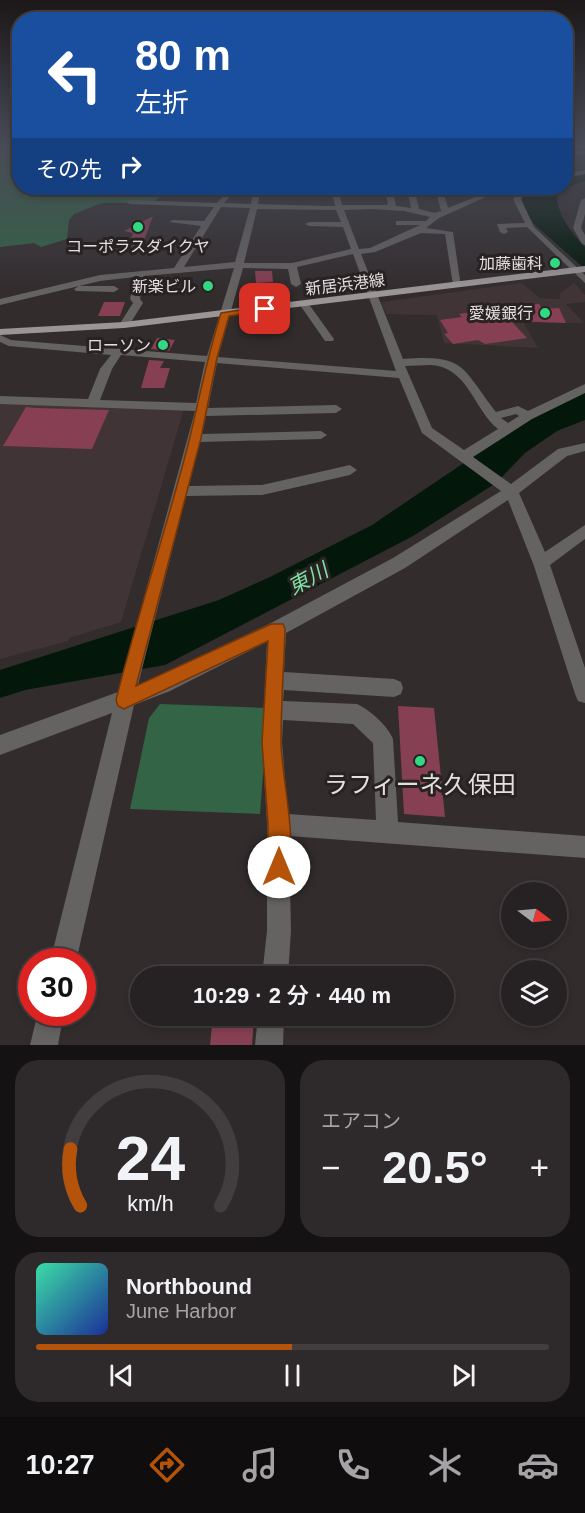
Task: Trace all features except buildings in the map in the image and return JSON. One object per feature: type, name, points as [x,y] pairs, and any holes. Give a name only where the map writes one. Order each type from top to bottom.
[{"type":"main road","name":"新居浜港線","points":[[0,332],[124,325],[306,305],[579,270]]},
{"type":"street","points":[[176,272],[229,195]]},
{"type":"street","points":[[66,948],[145,617],[195,438],[212,358],[256,195]]},
{"type":"street","points":[[336,195],[403,375],[428,430],[507,488],[541,563],[585,694]]},
{"type":"street","points":[[390,195],[392,207]]},
{"type":"street","points":[[412,195],[415,209]]},
{"type":"street","points":[[440,195],[445,213]]},
{"type":"street","points":[[0,302],[121,276],[238,265],[261,268],[292,266],[340,253],[372,250],[419,230],[436,216],[487,195]]},
{"type":"street","points":[[519,195],[517,199],[529,225],[579,270],[585,280]]},
{"type":"street","points":[[585,200],[577,228],[585,242]]},
{"type":"street","points":[[130,202],[253,207],[392,207],[415,209],[436,216]]},
{"type":"street","points":[[374,207],[380,219]]},
{"type":"street","points":[[173,222],[207,224]]},
{"type":"street","points":[[399,223],[428,223]]},
{"type":"street","points":[[309,224],[346,225]]},
{"type":"street","points":[[504,232],[500,226],[529,225]]},
{"type":"street","points":[[386,228],[391,238],[396,240]]},
{"type":"street","points":[[419,230],[449,232],[458,285]]},
{"type":"street","points":[[110,300],[121,276],[135,264]]},
{"type":"street","points":[[292,266],[296,284]]},
{"type":"street","points":[[124,325],[138,303],[135,299],[140,275]]},
{"type":"street","points":[[79,284],[78,290],[114,289]]},
{"type":"street","points":[[306,305],[329,339]]},
{"type":"street","points":[[0,338],[9,343],[403,375]]},
{"type":"street","points":[[93,403],[106,369],[119,351]]},
{"type":"street","points":[[399,363],[442,362],[461,369],[491,417],[507,429]]},
{"type":"street","points":[[466,456],[528,416],[585,388]]},
{"type":"street","points":[[0,400],[202,409],[336,409]]},
{"type":"street","points":[[491,417],[518,410],[528,416]]},
{"type":"street","points":[[195,438],[321,435]]},
{"type":"street","points":[[0,745],[277,629],[399,563],[563,452],[585,447]]},
{"type":"street","points":[[180,491],[262,490],[350,470]]},
{"type":"street","points":[[541,563],[585,531]]},
{"type":"street","points":[[276,966],[279,931],[278,824],[272,742],[277,629]]},
{"type":"street","points":[[275,680],[394,688]]},
{"type":"street","points":[[273,710],[357,714],[383,739],[388,832]]},
{"type":"street","points":[[278,824],[585,848]]},
{"type":"street","points":[[44,1045],[48,1026]]},
{"type":"street","points":[[268,1045],[270,1026]]},
{"type":"shaded area","points":[[522,283],[540,298],[560,299],[560,293],[574,283],[585,295],[585,302],[566,304],[584,323],[523,322],[538,348],[444,343],[437,315],[386,314],[381,302]]},
{"type":"shaded area","points":[[0,402],[184,409],[121,622],[69,638],[68,641],[0,659]]},
{"type":"green space","points":[[0,194],[163,195],[151,203],[102,203],[74,214],[69,220],[67,239],[41,247],[34,243],[0,247]]},
{"type":"green space","points":[[160,704],[268,708],[260,814],[130,809],[149,718]]},
{"type":"water","points":[[523,195],[559,195],[558,204],[566,224],[585,247],[585,269],[535,225],[520,204]]},
{"type":"water","name":"東川","points":[[585,390],[585,420],[557,431],[525,453],[496,483],[413,536],[165,665],[25,690],[0,698],[0,670],[219,600],[272,576],[372,525],[520,425]]},
{"type":"place","name":"コーポラスダイクヤ","points":[[138,227]]},
{"type":"place","name":"加藤歯科","points":[[555,263]]},
{"type":"place","name":"新楽ビル","points":[[208,286]]},
{"type":"place","name":"愛媛銀行","points":[[545,313]]},
{"type":"place","name":"ローソン","points":[[163,345]]},
{"type":"place","name":"ラフィーネ久保田","points":[[420,761]]},
{"type":"route","points":[[265,309],[225,313],[212,358],[195,438],[124,700],[163,685],[277,629],[272,742],[279,867]]}]
